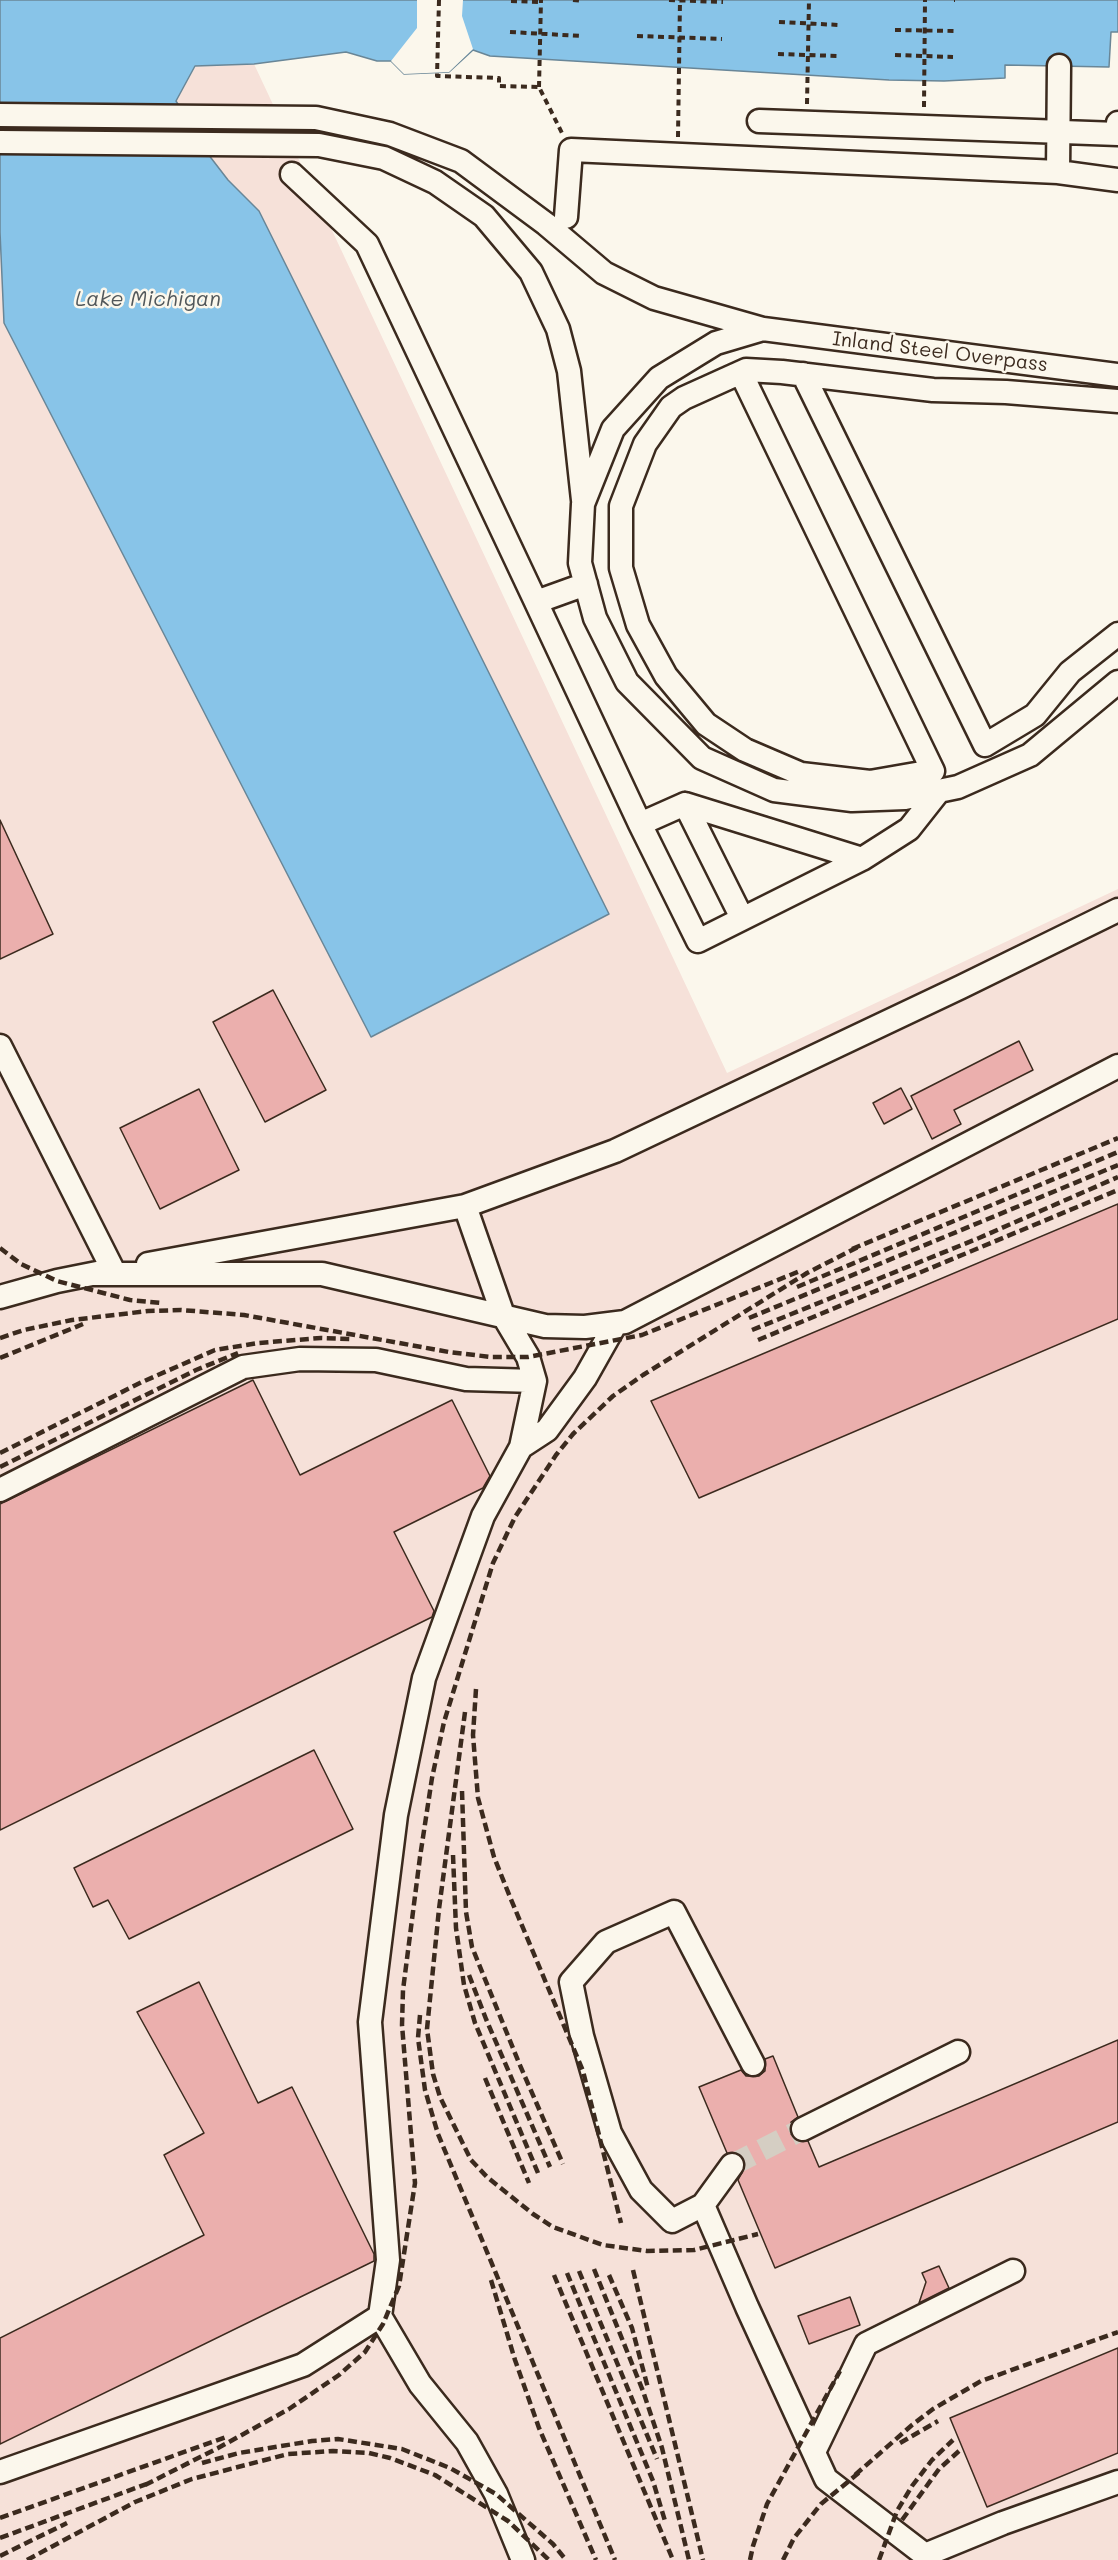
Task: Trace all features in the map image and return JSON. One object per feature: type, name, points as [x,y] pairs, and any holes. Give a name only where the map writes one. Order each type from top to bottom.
[{"type":"street","points":[[1058,172],[1059,66]]},
{"type":"street","name":"Inland Steel Overpass","points":[[0,116],[316,118],[390,134],[461,161],[546,224],[604,273],[654,298],[763,329],[1118,375]]},
{"type":"street","points":[[759,121],[1118,134],[1118,123]]},
{"type":"street","points":[[0,142],[319,145],[384,158],[435,182],[484,216],[531,272],[558,329],[569,371],[584,504]]},
{"type":"street","points":[[566,217],[571,150],[1058,172],[1118,180]]},
{"type":"street","points":[[292,174],[367,244],[640,824],[698,941],[862,859],[909,829],[939,791]]},
{"type":"street","name":"Inland Steel Overpass","points":[[763,329],[716,344],[659,378],[613,429],[584,504],[580,563],[594,618],[627,682],[702,758],[774,790],[852,800],[905,798],[958,787],[1030,755],[1118,682]]},
{"type":"street","points":[[1064,368],[1065,396]]},
{"type":"street","points":[[741,373],[933,771],[870,782],[801,774],[745,750],[706,724],[666,676],[638,625],[621,568],[621,506],[645,444],[671,407],[684,398],[746,370],[803,374],[933,390],[1065,396],[1118,401]]},
{"type":"street","points":[[803,374],[985,745],[1035,715],[1070,672],[1118,634]]},
{"type":"street","points":[[536,602],[586,584]]},
{"type":"street","points":[[640,824],[685,804],[862,859]]},
{"type":"street","points":[[685,804],[742,918]]},
{"type":"street","points":[[0,1297],[103,1272],[465,1206],[615,1151],[1118,910]]},
{"type":"street","points":[[0,1046],[103,1272]]},
{"type":"street","points":[[1094,1080],[1118,1059]]},
{"type":"street","points":[[103,1272],[322,1274],[545,1326],[585,1327],[625,1322],[1118,1066]]},
{"type":"street","points":[[465,1206],[503,1315],[528,1357],[535,1381],[521,1447],[483,1516],[424,1678],[396,1815],[370,2022],[388,2260],[380,2316],[420,2384],[468,2442],[496,2494],[523,2560]]},
{"type":"street","points":[[521,1447],[547,1430],[585,1378],[616,1323]]},
{"type":"street","points":[[0,1490],[243,1367],[300,1359],[376,1360],[466,1379],[535,1381]]},
{"type":"street","points":[[732,2165],[703,2205],[672,2221],[641,2190],[610,2133],[582,2036],[571,1982],[606,1942],[674,1912],[753,2064]]},
{"type":"street","points":[[803,2129],[958,2052]]},
{"type":"street","points":[[703,2205],[826,2479],[923,2558],[1118,2482]]},
{"type":"street","points":[[814,2452],[866,2343],[1013,2271]]},
{"type":"street","points":[[0,2472],[303,2365],[380,2316]]},
{"type":"path","points":[[439,0],[437,76],[499,78],[499,86],[539,87]]},
{"type":"path","points":[[573,0],[583,1]]},
{"type":"path","points":[[669,0],[723,2]]},
{"type":"path","points":[[677,155],[680,0]]},
{"type":"path","points":[[808,94],[809,0]]},
{"type":"path","points":[[924,96],[925,0]]},
{"type":"path","points":[[511,1],[540,1],[539,87],[571,150]]},
{"type":"path","points":[[779,22],[839,25]]},
{"type":"path","points":[[895,30],[955,32]]},
{"type":"path","points":[[510,32],[582,36]]},
{"type":"path","points":[[637,36],[722,39]]},
{"type":"path","points":[[778,54],[838,56]]},
{"type":"path","points":[[895,55],[953,57]]},
{"type":"shaded area","points":[[254,64],[727,1073],[1118,889],[1118,2560],[0,2560],[0,233],[4,323],[371,1037],[609,914],[259,212],[228,180],[208,154],[176,101],[196,66]]},
{"type":"water","name":"Lake Michigan","points":[[0,0],[1118,0],[1118,32],[1111,32],[1109,67],[1005,65],[1005,78],[944,81],[889,80],[490,56],[473,50],[449,72],[404,74],[391,61],[377,61],[346,52],[254,64],[195,66],[176,101],[208,154],[228,180],[259,211],[609,914],[371,1037],[4,323],[0,232]]},
{"type":"pier","points":[[417,0],[463,0],[462,16],[473,49],[449,72],[404,74],[391,61],[417,28]]},
{"type":"building","points":[[0,820],[53,934],[0,959]]},
{"type":"building","points":[[273,990],[326,1090],[265,1122],[213,1022]]},
{"type":"building","points":[[1019,1041],[1033,1070],[954,1110],[961,1124],[932,1139],[911,1096]]},
{"type":"building","points":[[901,1088],[912,1109],[884,1124],[873,1103]]},
{"type":"building","points":[[199,1089],[239,1170],[160,1209],[120,1128]]},
{"type":"building","points":[[1118,1204],[1118,1319],[699,1498],[651,1401]]},
{"type":"building","points":[[253,1380],[300,1475],[452,1400],[490,1476],[483,1488],[394,1532],[434,1611],[432,1617],[0,1830],[0,1504]]},
{"type":"building","points":[[314,1750],[353,1829],[129,1939],[108,1900],[93,1907],[74,1868]]},
{"type":"building","points":[[199,1982],[258,2103],[292,2087],[374,2254],[374,2261],[0,2444],[0,2338],[204,2235],[164,2155],[204,2133],[137,2012]]},
{"type":"building","points":[[1118,2040],[1118,2122],[775,2268],[738,2180],[745,2167],[744,2160],[739,2154],[727,2153],[699,2087],[741,2070],[746,2076],[759,2076],[765,2071],[765,2059],[773,2056],[798,2117],[791,2122],[791,2134],[796,2140],[808,2141],[819,2167]]},
{"type":"building","points":[[939,2266],[949,2288],[919,2303],[926,2282],[922,2273]]},
{"type":"building","points":[[850,2297],[860,2325],[809,2344],[798,2316]]},
{"type":"building","points":[[1118,2348],[1118,2453],[987,2507],[950,2418]]},
{"type":"tunnel","points":[[732,2165],[803,2129]]},
{"type":"railway","points":[[852,1249],[1118,1138]]},
{"type":"railway","points":[[797,1287],[1118,1152]]},
{"type":"railway","points":[[749,1318],[1118,1165]]},
{"type":"railway","points":[[752,1330],[979,1238],[1118,1177]]},
{"type":"railway","points":[[758,1340],[1118,1190]]},
{"type":"railway","points":[[145,2485],[289,2409],[339,2375],[365,2352],[383,2324],[399,2286],[415,2183],[402,2025],[403,1990],[420,1857],[432,1778],[444,1722],[493,1563],[515,1517],[556,1455],[573,1434],[613,1396],[807,1273],[860,1246]]},
{"type":"railway","points":[[0,1248],[21,1264],[57,1281],[130,1300],[162,1303]]},
{"type":"railway","points":[[0,1338],[24,1330],[72,1320],[148,1311],[181,1310],[244,1315],[449,1352],[491,1357],[528,1357],[642,1335],[800,1271]]},
{"type":"railway","points":[[0,1358],[83,1324]]},
{"type":"railway","points":[[0,1453],[142,1382],[215,1350],[258,1343],[321,1338],[351,1339]]},
{"type":"railway","points":[[0,1467],[196,1370],[238,1353]]},
{"type":"railway","points":[[476,1689],[473,1735],[478,1798],[494,1857],[583,2071],[621,2223]]},
{"type":"railway","points":[[465,1712],[439,1909],[427,2029],[433,2074],[440,2097],[471,2160],[487,2177],[553,2227],[603,2245],[647,2251],[694,2250],[758,2234]]},
{"type":"railway","points":[[462,1791],[466,1912],[472,1947],[563,2164]]},
{"type":"railway","points":[[453,1855],[456,1928],[464,1985],[475,2023],[538,2173]]},
{"type":"railway","points":[[469,1975],[550,2167]]},
{"type":"railway","points":[[420,2015],[418,2038],[425,2090],[438,2134],[615,2560]]},
{"type":"railway","points":[[485,2078],[529,2183]]},
{"type":"railway","points":[[594,2269],[643,2391],[662,2448],[689,2560]]},
{"type":"railway","points":[[633,2270],[703,2560]]},
{"type":"railway","points":[[579,2271],[657,2459]]},
{"type":"railway","points":[[567,2273],[653,2481],[665,2521]]},
{"type":"railway","points":[[554,2275],[673,2560]]},
{"type":"railway","points":[[609,2275],[632,2328],[648,2388]]},
{"type":"railway","points":[[491,2280],[515,2360],[539,2428],[596,2560]]},
{"type":"railway","points":[[855,2475],[933,2409],[981,2381],[1118,2332]]},
{"type":"railway","points":[[750,2560],[767,2504],[840,2371]]},
{"type":"railway","points":[[900,2443],[938,2421]]},
{"type":"railway","points":[[0,2518],[226,2437]]},
{"type":"railway","points":[[202,2463],[239,2453],[338,2439],[402,2449],[450,2468],[496,2494],[553,2544],[566,2560]]},
{"type":"railway","points":[[879,2560],[897,2511],[912,2486],[932,2460],[953,2440]]},
{"type":"railway","points":[[27,2560],[135,2502],[192,2479],[288,2454],[333,2451],[369,2453],[390,2458],[435,2475],[508,2521],[549,2560]]},
{"type":"railway","points":[[902,2520],[939,2469],[959,2451]]},
{"type":"railway","points":[[783,2560],[794,2538],[821,2504],[861,2471]]},
{"type":"railway","points":[[0,2538],[152,2482]]},
{"type":"railway","points":[[0,2556],[67,2523]]}]
